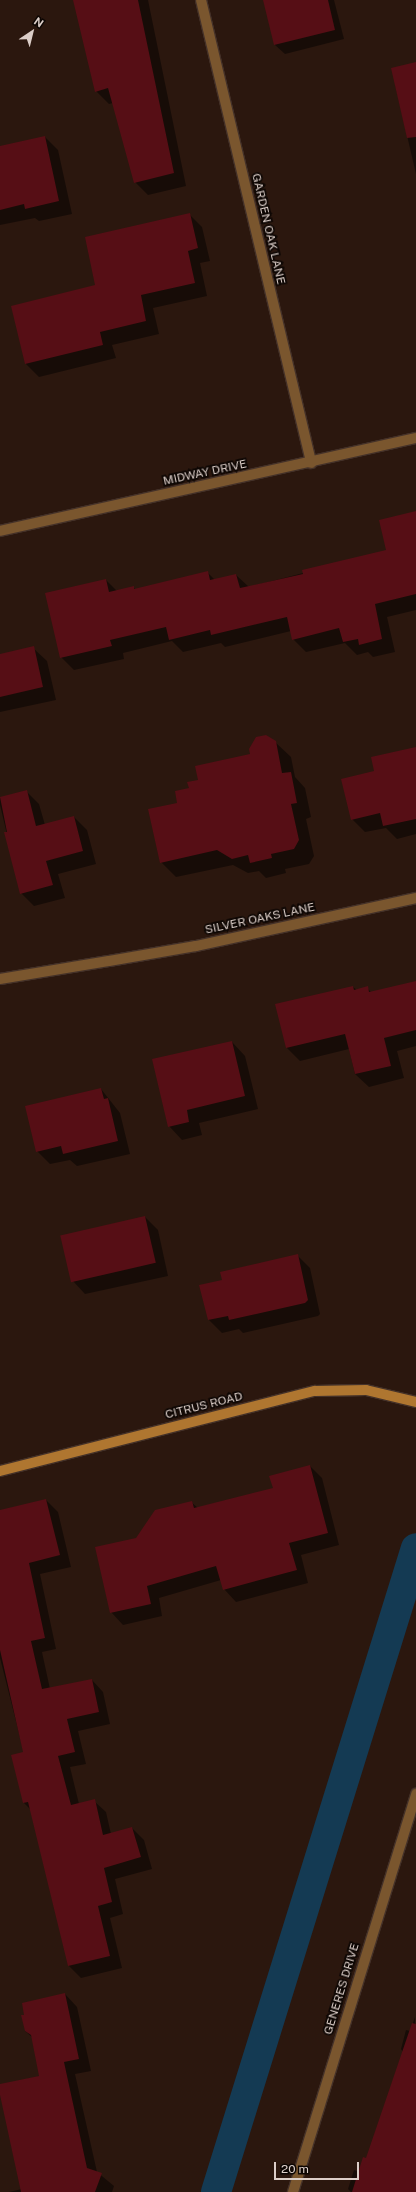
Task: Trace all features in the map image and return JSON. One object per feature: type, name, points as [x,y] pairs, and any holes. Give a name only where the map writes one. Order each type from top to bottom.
[{"type":"street","name":"GARDEN OAK LANE","points":[[201,0],[311,463]]},
{"type":"street","name":"MIDWAY DRIVE","points":[[0,531],[311,463],[416,438]]},
{"type":"street","name":"SILVER OAKS LANE","points":[[0,980],[196,946],[416,898]]},
{"type":"street","name":"CITRUS ROAD","points":[[0,1471],[315,1391],[366,1390],[416,1402]]},
{"type":"street","name":"GENERES DRIVE","points":[[293,2192],[416,1794]]},
{"type":"building","points":[[73,0],[138,0],[174,173],[134,183],[108,88],[95,92]]},
{"type":"building","points":[[263,0],[328,0],[335,30],[274,45]]},
{"type":"building","points":[[416,62],[416,137],[407,138],[391,68]]},
{"type":"building","points":[[45,136],[59,201],[25,209],[24,204],[0,210],[0,146]]},
{"type":"building","points":[[190,213],[198,248],[188,251],[195,283],[141,295],[146,321],[100,332],[103,345],[25,364],[11,306],[95,285],[85,237]]},
{"type":"building","points":[[416,511],[416,594],[375,604],[382,639],[359,645],[358,639],[343,642],[339,628],[292,640],[287,617],[211,635],[210,630],[169,640],[166,627],[110,640],[112,646],[60,658],[45,593],[106,579],[109,592],[134,586],[134,589],[208,571],[210,580],[236,574],[240,588],[303,574],[302,570],[386,550],[379,520]]},
{"type":"building","points":[[34,646],[43,687],[0,697],[0,654]]},
{"type":"building","points":[[266,735],[276,741],[282,773],[291,772],[297,803],[291,804],[299,840],[294,849],[271,854],[272,858],[250,863],[248,855],[232,859],[217,850],[160,863],[148,809],[177,803],[175,791],[189,788],[187,782],[198,780],[195,766],[250,754],[249,749],[256,737]]},
{"type":"building","points":[[416,747],[416,819],[383,826],[380,813],[351,820],[341,779],[374,771],[371,757]]},
{"type":"building","points":[[27,790],[36,826],[74,816],[83,851],[46,861],[53,885],[20,894],[4,832],[7,832],[0,797]]},
{"type":"building","points":[[416,981],[416,1030],[384,1038],[391,1066],[355,1074],[345,1034],[286,1048],[275,1004],[353,986],[354,990],[368,986],[369,992]]},
{"type":"building","points":[[232,1041],[245,1096],[187,1110],[189,1122],[168,1127],[152,1059]]},
{"type":"building","points":[[101,1088],[104,1099],[108,1098],[118,1141],[63,1154],[61,1146],[36,1152],[25,1106]]},
{"type":"building","points":[[145,1216],[156,1263],[71,1282],[60,1236]]},
{"type":"building","points":[[298,1254],[308,1300],[305,1303],[229,1320],[228,1316],[208,1320],[199,1285],[222,1280],[220,1272]]},
{"type":"building","points":[[310,1465],[328,1533],[289,1543],[297,1570],[223,1590],[216,1566],[147,1586],[151,1604],[110,1613],[95,1547],[136,1538],[155,1510],[192,1501],[194,1508],[273,1488],[269,1476]]},
{"type":"building","points":[[46,1499],[60,1555],[29,1563],[45,1638],[31,1641],[42,1689],[92,1679],[99,1712],[67,1719],[75,1752],[58,1756],[71,1805],[95,1799],[103,1835],[132,1827],[141,1857],[104,1868],[112,1902],[98,1906],[110,1956],[68,1966],[28,1802],[23,1803],[11,1755],[23,1752],[0,1650],[0,1510]]},
{"type":"building","points":[[65,1993],[79,2059],[64,2062],[87,2168],[102,2173],[95,2192],[21,2192],[0,2095],[0,2084],[39,2076],[31,2035],[25,2031],[21,2015],[24,2015],[22,2003]]},
{"type":"building","points":[[412,2023],[416,2024],[416,2192],[352,2192],[363,2157],[366,2158]]},
{"type":"waterway","points":[[216,2192],[416,1548]]}]
